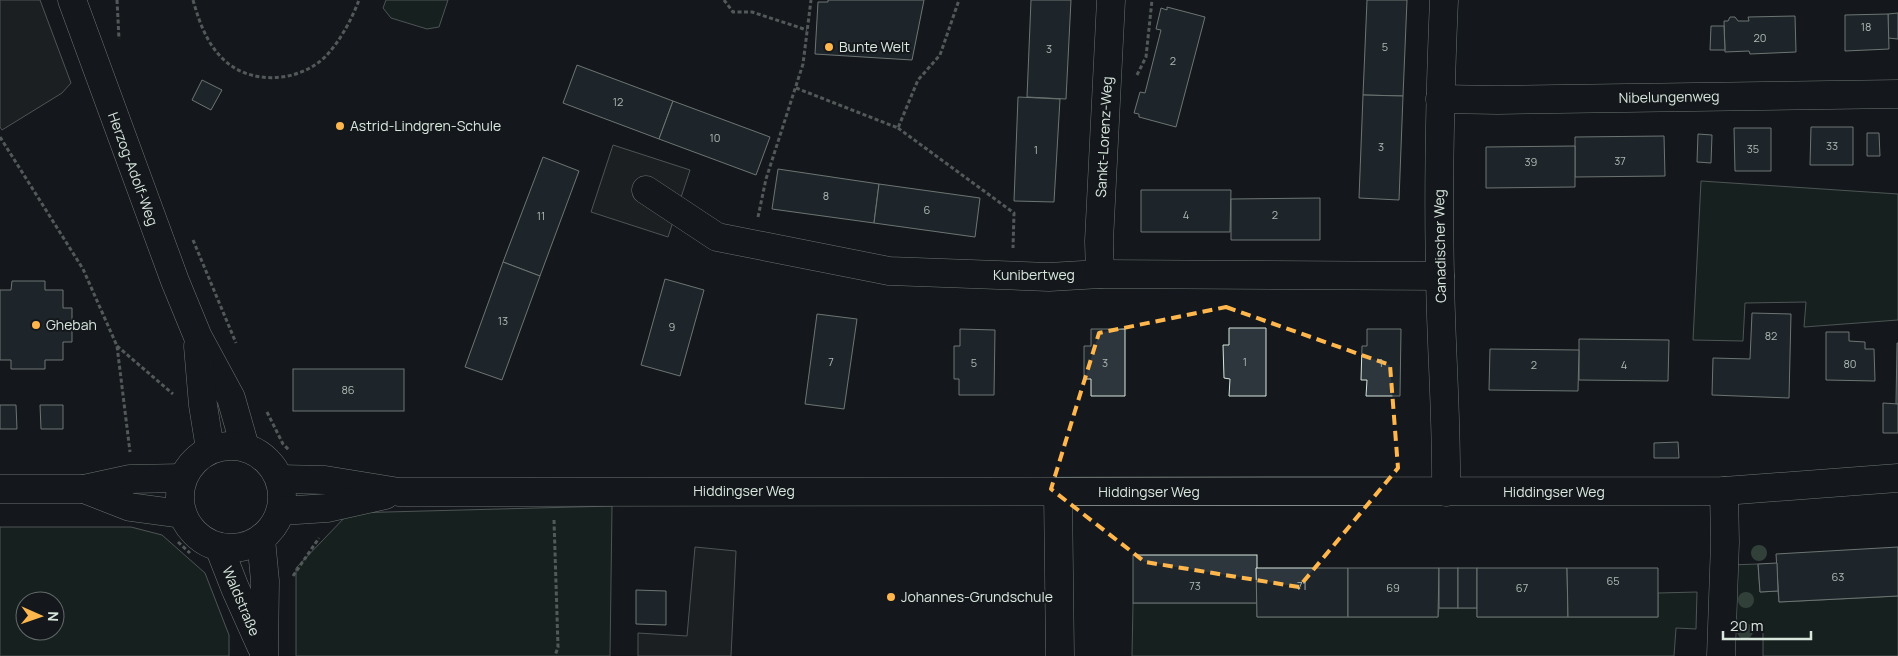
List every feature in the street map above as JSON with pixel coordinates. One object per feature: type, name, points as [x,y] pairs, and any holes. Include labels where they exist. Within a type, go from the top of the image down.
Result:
[{"type":"main road","name":"Herzog-Adolf-Weg","points":[[72,0],[175,281],[198,337],[231,398],[245,447]]},
{"type":"main road","name":"Sankt-Lorenz-Weg","points":[[1100,274],[1099,241],[1111,0]]},
{"type":"main road","name":"Canadischer Weg","points":[[1444,0],[1440,99],[1440,276],[1446,492]]},
{"type":"main road","name":"Nibelungenweg","points":[[1440,99],[1498,100],[1898,94]]},
{"type":"main road","name":"Kunibertweg","points":[[646,190],[717,237],[889,271],[1050,277],[1100,274],[1440,276]]},
{"type":"main road","name":"Herzog-Adolf-Weg","points":[[198,337],[210,449]]},
{"type":"main road","points":[[84,489],[177,526],[190,529],[203,541],[219,547],[234,549],[248,546],[262,539],[274,527],[281,511],[283,494],[280,479],[272,465],[260,454],[245,447],[227,445],[210,449],[194,461],[183,478],[177,526]]},
{"type":"main road","points":[[0,489],[84,489],[130,479],[183,478]]},
{"type":"main road","name":"Hiddingser Weg","points":[[280,479],[325,480],[399,492],[1724,492],[1898,478]]},
{"type":"main road","name":"Hiddingser Weg","points":[[281,511],[327,508],[399,492]]},
{"type":"main road","points":[[1058,492],[1060,656]]},
{"type":"main road","points":[[1720,656],[1725,542],[1724,492]]},
{"type":"main road","name":"Waldstraße","points":[[262,539],[265,581],[264,655]]},
{"type":"main road","name":"Waldstraße","points":[[219,547],[234,588],[264,655]]},
{"type":"path","points":[[117,0],[120,43]]},
{"type":"path","points":[[193,0],[206,36],[223,60],[246,72],[264,77],[281,78],[305,71],[325,57],[341,35],[359,0]]},
{"type":"path","points":[[724,0],[733,12],[752,12],[807,30]]},
{"type":"path","points":[[753,244],[766,179],[803,64],[811,0]]},
{"type":"path","points":[[898,128],[918,80],[940,55],[959,0]]},
{"type":"path","points":[[796,88],[898,128],[1014,213],[1013,276]]},
{"type":"path","points":[[0,137],[83,268],[117,346],[130,446],[130,479]]},
{"type":"path","points":[[193,239],[238,346]]},
{"type":"path","points":[[117,346],[176,396]]},
{"type":"path","points":[[550,492],[554,508],[558,647],[555,656]]},
{"type":"path","points":[[177,526],[192,554]]},
{"type":"highlighted area","points":[[1226,307],[1390,365],[1398,468],[1299,587],[1145,562],[1051,489],[1099,333]]},
{"type":"green space","points":[[386,0],[448,0],[439,27],[427,29],[391,18],[383,8]]},
{"type":"green space","points":[[1701,181],[1898,194],[1898,320],[1804,327],[1806,302],[1745,303],[1743,341],[1693,340]]},
{"type":"green space","points":[[612,506],[610,656],[296,656],[296,568],[349,513]]},
{"type":"green space","points":[[0,527],[131,527],[162,535],[205,573],[229,635],[229,656],[0,656]]},
{"type":"green space","points":[[1758,564],[1760,592],[1778,591],[1779,602],[1898,596],[1898,656],[1763,656],[1763,625],[1727,626],[1729,565]]},
{"type":"green space","points":[[1697,592],[1696,629],[1676,628],[1674,656],[1132,656],[1133,603],[1257,603],[1257,617],[1438,617],[1439,608],[1477,608],[1477,617],[1658,617],[1658,593]]},
{"type":"shaded area","points":[[0,0],[40,0],[71,83],[62,93],[2,130],[0,127]]},
{"type":"shaded area","points":[[613,145],[690,170],[668,237],[591,212]]},
{"type":"shaded area","points":[[695,547],[736,551],[731,656],[638,656],[638,633],[687,636]]},
{"type":"building","points":[[828,0],[924,0],[912,60],[815,54],[818,2],[828,2]]},
{"type":"building","points":[[1031,0],[1071,0],[1066,99],[1027,97]]},
{"type":"building","points":[[1367,0],[1407,0],[1403,96],[1363,95]]},
{"type":"building","points":[[1167,7],[1205,17],[1176,127],[1139,117],[1139,114],[1134,113],[1140,92],[1145,93],[1161,30],[1156,29],[1161,8],[1167,10]]},
{"type":"building","points":[[1898,13],[1898,39],[1888,38],[1888,14]]},
{"type":"building","points":[[1888,14],[1889,49],[1845,51],[1845,15]]},
{"type":"building","points":[[1795,16],[1796,52],[1750,54],[1749,51],[1725,52],[1724,21],[1728,21],[1730,17],[1735,17],[1738,21],[1749,21],[1748,17]]},
{"type":"building","points":[[1711,26],[1724,26],[1725,50],[1710,50]]},
{"type":"building","points":[[577,65],[673,101],[659,139],[563,103]]},
{"type":"building","points":[[202,80],[222,90],[211,110],[192,100]]},
{"type":"building","points":[[1363,95],[1403,96],[1399,200],[1359,198]]},
{"type":"building","points":[[1018,97],[1060,99],[1054,202],[1014,201]]},
{"type":"building","points":[[673,101],[770,137],[756,175],[659,139]]},
{"type":"building","points":[[1811,127],[1853,127],[1853,165],[1810,165]]},
{"type":"building","points":[[1734,128],[1771,128],[1771,171],[1735,171]]},
{"type":"building","points":[[1867,133],[1879,133],[1880,156],[1867,156]]},
{"type":"building","points":[[1698,134],[1712,135],[1711,163],[1697,162]]},
{"type":"building","points":[[1664,136],[1665,176],[1575,177],[1575,137]]},
{"type":"building","points":[[1575,146],[1575,187],[1486,188],[1486,147]]},
{"type":"building","points":[[543,157],[579,171],[540,276],[503,262]]},
{"type":"building","points":[[778,169],[879,184],[874,223],[772,209]]},
{"type":"building","points":[[879,184],[980,198],[975,237],[874,223]]},
{"type":"building","points":[[1141,190],[1231,190],[1230,232],[1141,232]]},
{"type":"building","points":[[1320,198],[1320,240],[1231,240],[1231,199]]},
{"type":"building","points":[[503,262],[540,276],[502,380],[465,367]]},
{"type":"building","points":[[665,279],[704,290],[680,376],[641,365]]},
{"type":"building","name":"Ghebah","points":[[12,281],[45,281],[45,290],[63,290],[63,308],[72,308],[72,342],[63,342],[63,360],[45,360],[45,369],[11,369],[11,360],[0,360],[0,290],[11,290]]},
{"type":"building","points":[[1752,313],[1791,314],[1789,398],[1712,395],[1713,358],[1750,359]]},
{"type":"building","points":[[817,314],[857,319],[844,409],[805,404]]},
{"type":"building","points":[[1229,328],[1266,328],[1266,396],[1229,396],[1230,379],[1224,378],[1223,345],[1229,345]]},
{"type":"building","points":[[960,329],[995,330],[994,395],[959,395],[959,379],[954,379],[954,346],[960,346]]},
{"type":"building","points":[[1091,329],[1125,329],[1125,396],[1091,396],[1091,379],[1084,379],[1084,346],[1091,346]]},
{"type":"building","points":[[1367,329],[1401,329],[1400,396],[1366,396],[1367,380],[1361,380],[1362,346],[1367,346]]},
{"type":"building","points":[[1826,332],[1849,332],[1849,341],[1865,342],[1865,349],[1874,349],[1875,381],[1826,380]]},
{"type":"building","points":[[1579,339],[1669,340],[1668,381],[1579,380]]},
{"type":"building","points":[[1897,343],[1898,404],[1896,404]]},
{"type":"building","points":[[1490,349],[1579,350],[1578,391],[1489,390]]},
{"type":"building","points":[[293,369],[404,369],[404,411],[293,411]]},
{"type":"building","points":[[1883,403],[1898,404],[1898,433],[1883,433]]},
{"type":"building","points":[[0,405],[16,405],[17,429],[0,429]]},
{"type":"building","points":[[40,405],[63,405],[63,429],[41,429]]},
{"type":"building","points":[[1678,442],[1679,458],[1654,458],[1654,443]]},
{"type":"building","points":[[1898,547],[1898,596],[1779,602],[1776,554]]},
{"type":"building","points":[[1133,555],[1257,555],[1257,603],[1133,603]]},
{"type":"building","points":[[1777,563],[1778,591],[1760,592],[1758,564]]},
{"type":"building","points":[[1256,568],[1348,568],[1348,617],[1257,617]]},
{"type":"building","points":[[1348,568],[1439,568],[1438,617],[1348,617]]},
{"type":"building","points":[[1439,568],[1458,568],[1458,608],[1439,608]]},
{"type":"building","points":[[1458,568],[1477,568],[1477,608],[1458,608]]},
{"type":"building","points":[[1477,568],[1567,568],[1568,617],[1477,617]]},
{"type":"building","points":[[1567,568],[1658,568],[1658,617],[1568,617]]},
{"type":"building","points":[[636,590],[666,591],[666,625],[636,624]]},
{"type":"place","name":"Bunte Welt","points":[[829,47]]},
{"type":"place","name":"Astrid-Lindgren-Schule","points":[[340,126]]},
{"type":"place","name":"Ghebah","points":[[36,325]]},
{"type":"place","name":"Johannes-Grundschule","points":[[891,597]]}]
